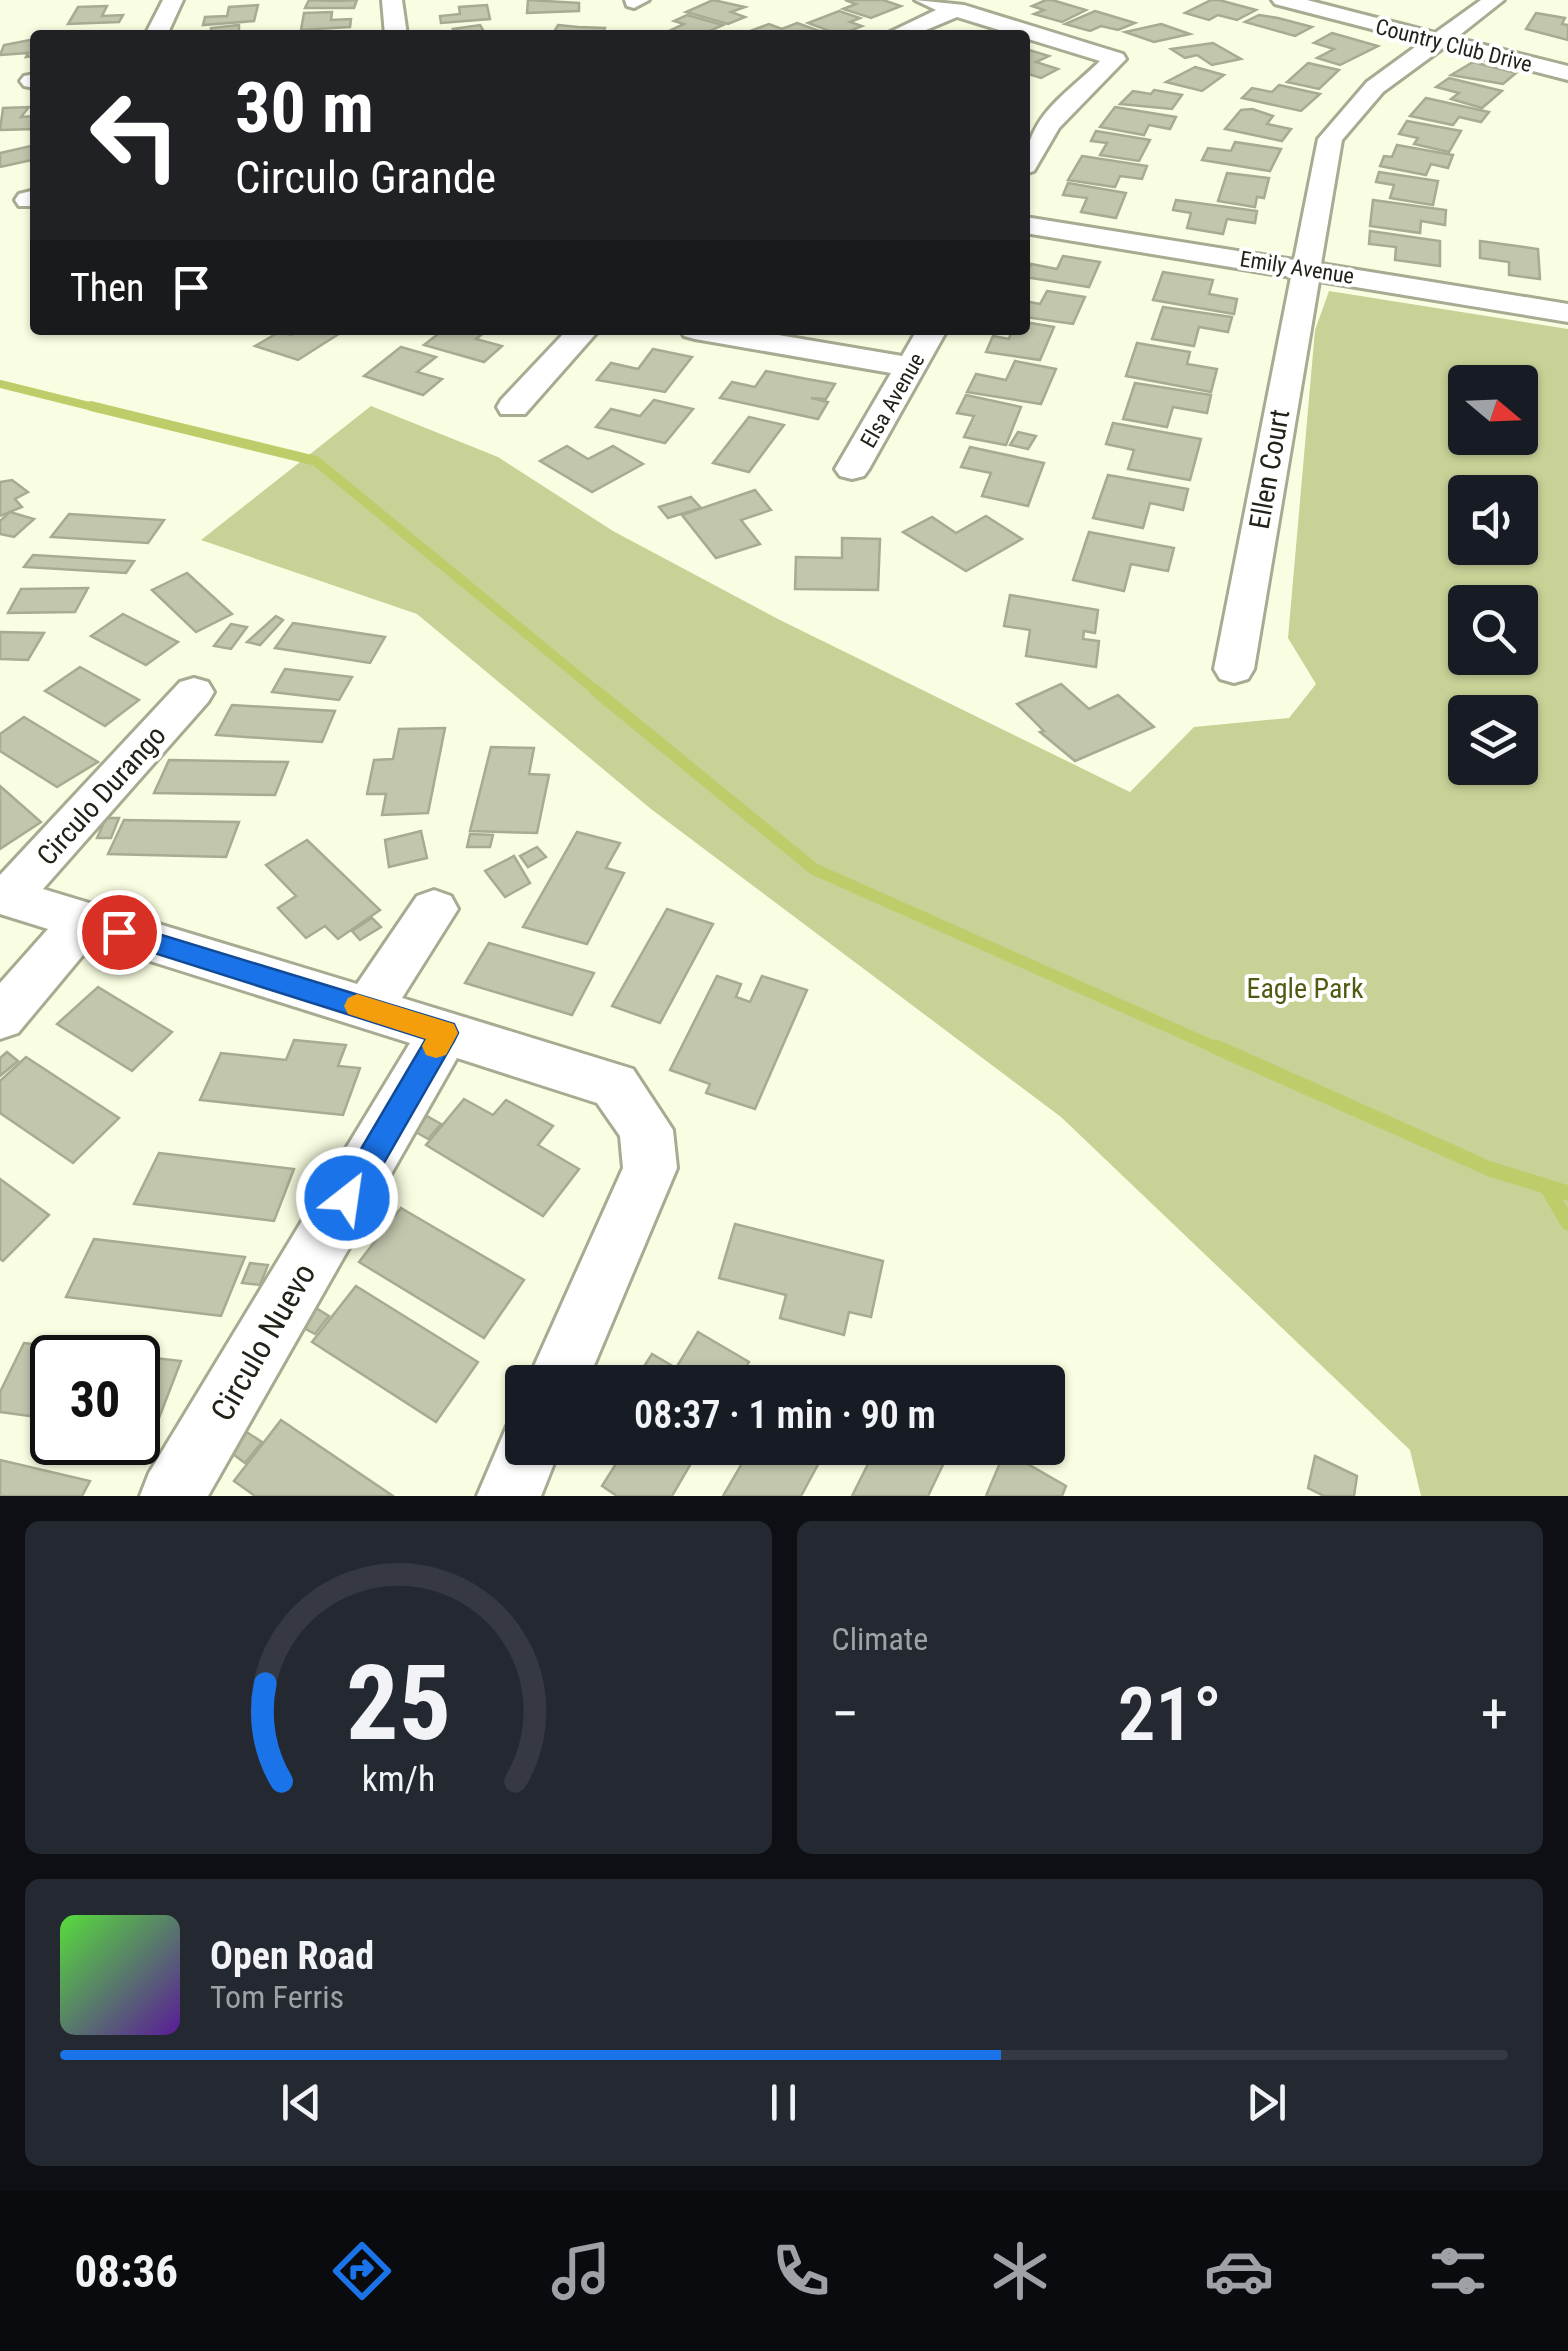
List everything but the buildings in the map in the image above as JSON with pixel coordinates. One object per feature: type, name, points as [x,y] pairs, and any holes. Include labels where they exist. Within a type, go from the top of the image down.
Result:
[{"type":"street","points":[[158,30],[173,0]]},
{"type":"street","points":[[392,0],[395,30]]},
{"type":"street","points":[[925,0],[1020,30]]},
{"type":"street","name":"Country Club Drive","points":[[1282,0],[1447,36],[1568,54]]},
{"type":"street","name":"Country Club Drive","points":[[1338,0],[1568,73]]},
{"type":"street","name":"Ellen Court","points":[[1234,669],[1330,138],[1375,87],[1494,0]]},
{"type":"street","points":[[908,30],[956,10]]},
{"type":"street","points":[[1030,33],[1115,60],[1049,124],[1030,157]]},
{"type":"street","name":"Emily Avenue","points":[[1030,226],[1568,313]]},
{"type":"street","points":[[513,407],[579,335]]},
{"type":"street","points":[[723,335],[911,368]]},
{"type":"street","name":"Elsa Avenue","points":[[852,470],[929,335]]},
{"type":"street","name":"Circulo Durango","points":[[4,896],[194,692]]},
{"type":"street","points":[[4,896],[615,1085],[646,1130],[650,1168],[565,1365]]},
{"type":"street","points":[[368,1009],[434,908]]},
{"type":"street","points":[[0,1018],[83,921]]},
{"type":"street","name":"Circulo Nuevo","points":[[172,1496],[444,1033]]},
{"type":"street","points":[[508,1496],[522,1465]]},
{"type":"green space","name":"Eagle Park","points":[[1329,291],[1568,329],[1568,1496],[1421,1496],[1410,1450],[1061,1117],[651,809],[417,614],[201,540],[371,406],[498,457],[613,531],[780,620],[1130,792],[1194,727],[1289,718],[1316,684],[1288,638],[1315,330]]},
{"type":"waterway","points":[[0,384],[101,409]]},
{"type":"waterway","points":[[91,406],[316,461],[599,693]]},
{"type":"waterway","points":[[596,691],[814,869],[1221,1050]]},
{"type":"waterway","points":[[1216,1047],[1490,1169],[1568,1193]]},
{"type":"waterway","points":[[1547,1187],[1568,1223]]},
{"type":"slow traffic","points":[[357,1006],[444,1033],[436,1046]]},
{"type":"route","points":[[119,932],[444,1033],[347,1198]]}]
